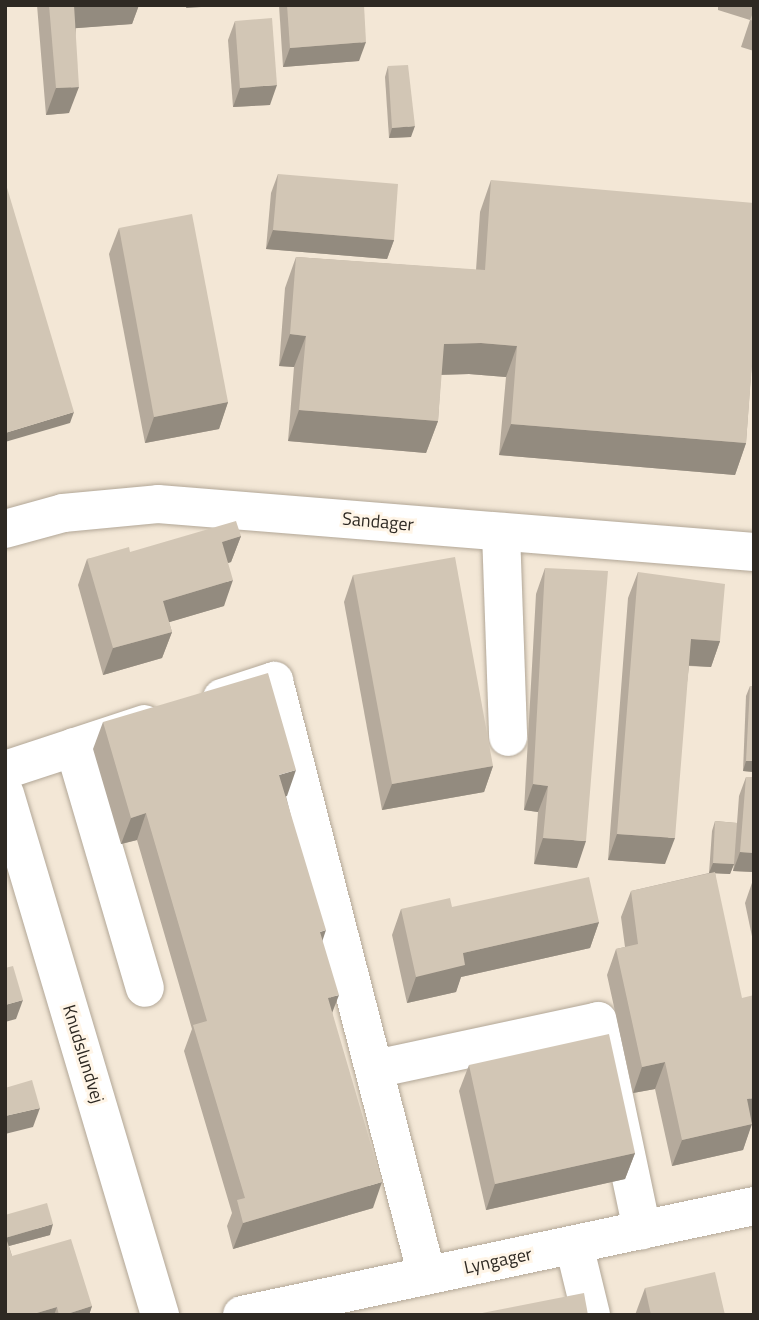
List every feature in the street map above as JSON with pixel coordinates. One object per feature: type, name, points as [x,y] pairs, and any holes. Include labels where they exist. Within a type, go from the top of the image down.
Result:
[{"type":"street","name":"Sandager","points":[[5,529],[63,513],[158,504],[754,552]]},
{"type":"street","points":[[501,532],[508,737]]},
{"type":"street","points":[[5,770],[274,681],[427,1276]]},
{"type":"street","points":[[74,747],[145,988]]},
{"type":"street","name":"Knudslundvej","points":[[5,794],[160,1315]]},
{"type":"street","points":[[375,1069],[598,1021],[642,1230]]},
{"type":"street","name":"Lyngager","points":[[242,1315],[754,1206]]},
{"type":"street","points":[[574,1245],[591,1315]]},
{"type":"building","points":[[49,5],[74,5],[79,87],[56,88]]},
{"type":"building","points":[[287,5],[364,5],[366,42],[290,48]]},
{"type":"building","points":[[272,18],[277,85],[240,88],[235,21]]},
{"type":"building","points":[[408,65],[415,126],[392,128],[388,66]]},
{"type":"building","points":[[278,174],[398,184],[394,240],[273,230]]},
{"type":"building","points":[[491,180],[754,203],[754,338],[746,443],[511,424],[517,346],[481,343],[444,344],[438,421],[299,410],[306,336],[290,334],[296,257],[485,270]]},
{"type":"building","points":[[5,181],[74,412],[5,433]]},
{"type":"building","points":[[192,214],[228,402],[154,417],[119,228]]},
{"type":"building","points":[[236,521],[241,536],[222,542],[233,580],[163,601],[172,632],[113,648],[87,559],[129,547],[130,552]]},
{"type":"building","points":[[455,557],[493,766],[392,784],[353,575]]},
{"type":"building","points":[[545,568],[608,571],[586,841],[543,838],[548,786],[533,784]]},
{"type":"building","points":[[638,572],[725,584],[720,641],[691,639],[675,838],[617,834]]},
{"type":"building","points":[[268,673],[296,770],[279,775],[326,930],[320,932],[339,995],[328,998],[382,1182],[243,1223],[237,1200],[245,1198],[193,1025],[207,1021],[146,813],[131,818],[103,722]]},
{"type":"building","points":[[750,686],[754,686],[754,761],[746,761]]},
{"type":"building","points":[[746,777],[754,777],[754,853],[740,852]]},
{"type":"building","points":[[715,821],[737,823],[734,864],[713,863]]},
{"type":"building","points":[[715,872],[742,998],[754,995],[754,1098],[747,1099],[752,1124],[682,1140],[665,1062],[642,1067],[616,949],[638,944],[631,891]]},
{"type":"building","points":[[589,877],[599,922],[463,953],[465,965],[416,977],[401,909],[450,898],[452,907]]},
{"type":"building","points":[[13,966],[23,1000],[5,1005],[5,968]]},
{"type":"building","points":[[609,1034],[635,1153],[495,1184],[469,1065]]},
{"type":"building","points":[[32,1080],[40,1108],[5,1116],[5,1088]]},
{"type":"building","points":[[47,1203],[53,1224],[5,1238],[5,1215]]},
{"type":"building","points":[[71,1239],[92,1306],[64,1315],[59,1315],[57,1307],[30,1315],[5,1315],[5,1242],[7,1241],[12,1256]]},
{"type":"building","points":[[715,1272],[725,1315],[651,1315],[645,1288]]},
{"type":"building","points":[[584,1293],[588,1315],[472,1315]]}]
